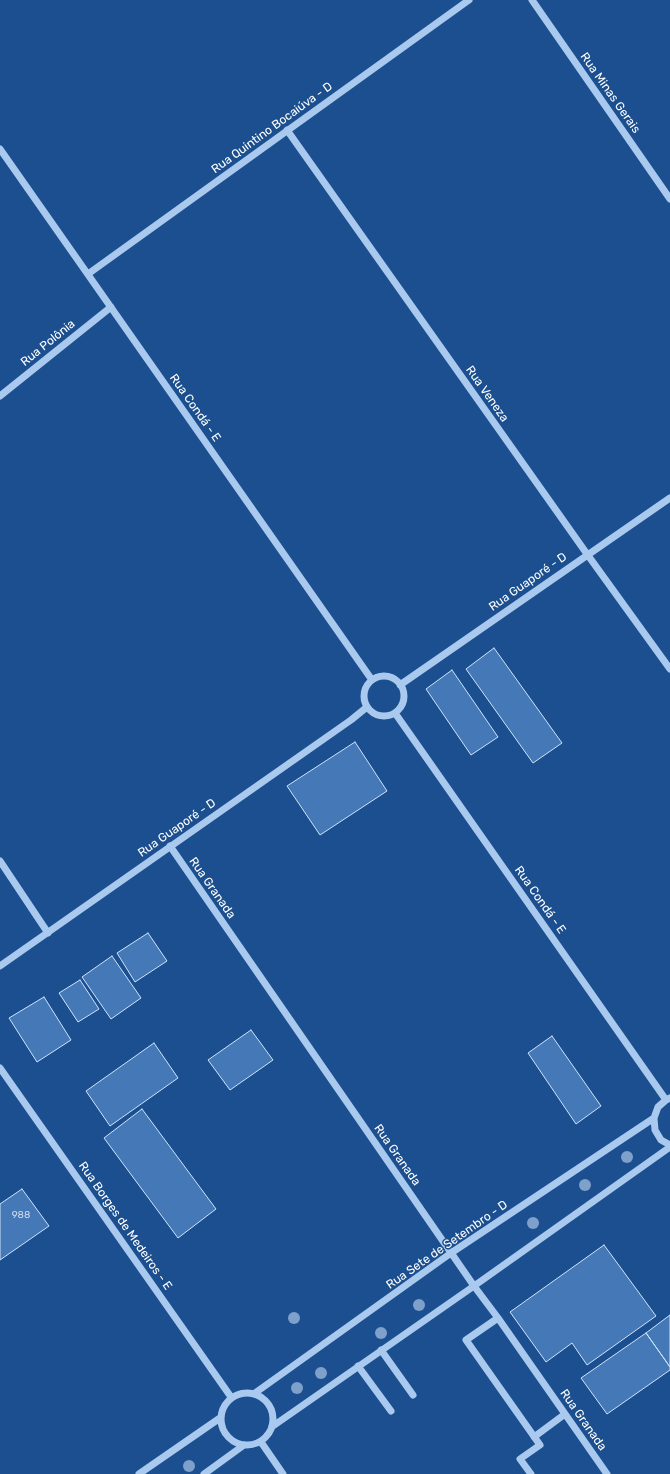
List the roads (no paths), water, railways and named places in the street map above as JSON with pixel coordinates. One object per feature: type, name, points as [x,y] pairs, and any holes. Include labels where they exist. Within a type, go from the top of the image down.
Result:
[{"type":"street","name":"Rua Quintino Bocaiúva - D","points":[[88,274],[469,0]]},
{"type":"street","name":"Rua Minas Gerais","points":[[532,0],[670,199]]},
{"type":"street","name":"Rua Veneza","points":[[287,130],[670,669]]},
{"type":"street","name":"Rua Condá - E","points":[[0,148],[372,680]]},
{"type":"street","name":"Rua Polônia","points":[[0,396],[111,307]]},
{"type":"street","name":"Rua Guaporé - D","points":[[400,685],[587,554],[670,498]]},
{"type":"street","points":[[382,676],[390,677],[396,680],[400,685],[404,694],[404,701],[395,713],[388,716],[374,714],[364,703],[363,695],[365,688],[372,680],[382,676]]},
{"type":"street","name":"Rua Guaporé - D","points":[[0,966],[367,707]]},
{"type":"street","name":"Rua Condá - E","points":[[395,713],[668,1099]]},
{"type":"street","name":"Rua Granada","points":[[170,846],[451,1253],[607,1474]]},
{"type":"street","points":[[0,861],[48,933]]},
{"type":"street","name":"Rua Borges de Medeiros - E","points":[[0,1068],[231,1397]]},
{"type":"street","points":[[273,1426],[272,1412],[266,1401],[255,1393],[243,1392],[231,1397],[223,1406],[220,1418],[222,1428],[226,1436],[234,1442],[244,1445],[252,1445],[261,1442],[273,1426],[474,1286],[670,1146],[661,1140],[655,1130],[654,1118],[658,1107],[668,1099]]},
{"type":"street","name":"Rua Sete de Setembro - D","points":[[255,1393],[451,1253],[654,1118]]},
{"type":"street","points":[[498,1318],[466,1340],[540,1445],[520,1459],[530,1474]]},
{"type":"street","points":[[381,1350],[413,1395]]},
{"type":"street","points":[[358,1366],[391,1411]]},
{"type":"street","points":[[534,1437],[565,1414]]},
{"type":"street","points":[[139,1474],[220,1418]]},
{"type":"street","points":[[261,1442],[283,1474]]},
{"type":"street","points":[[204,1474],[244,1445]]}]
